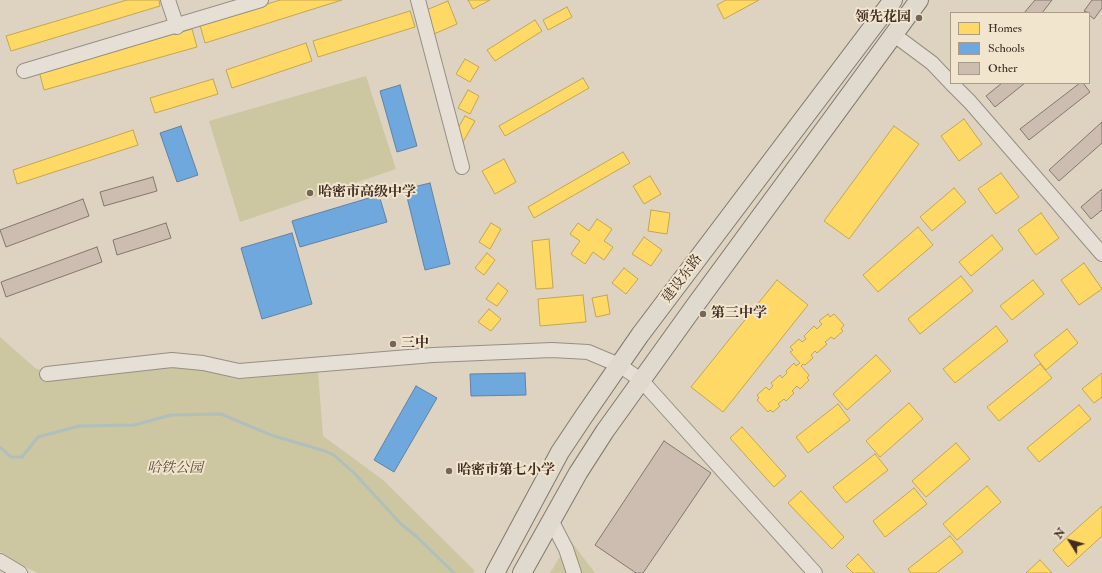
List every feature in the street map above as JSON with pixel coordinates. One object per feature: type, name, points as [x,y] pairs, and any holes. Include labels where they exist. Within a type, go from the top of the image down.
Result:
[{"type":"main road","name":"建设东路","points":[[495,573],[560,452],[619,365],[640,335],[893,0]]},
{"type":"main road","name":"建设东路","points":[[523,570],[578,474],[605,431],[919,0]]},
{"type":"street","points":[[168,0],[177,27]]},
{"type":"street","points":[[24,71],[261,0]]},
{"type":"street","points":[[418,0],[462,167]]},
{"type":"street","points":[[893,34],[932,63],[950,82]]},
{"type":"street","points":[[952,84],[970,102],[1102,254]]},
{"type":"street","points":[[47,374],[172,360],[203,363],[239,371],[433,355],[552,350],[588,352],[619,365],[641,380],[815,573]]},
{"type":"street","points":[[551,520],[566,549],[574,573]]},
{"type":"street","points":[[0,562],[20,573]]},
{"type":"green space","points":[[366,76],[396,169],[240,222],[209,121]]},
{"type":"green space","name":"哈铁公园","points":[[0,337],[35,368],[61,378],[173,366],[195,368],[238,379],[318,372],[323,436],[383,480],[475,571],[473,573],[38,573],[17,563],[0,551]]},
{"type":"green space","points":[[570,540],[595,573],[550,573]]},
{"type":"building: Homes","points":[[127,0],[159,0],[160,6],[11,51],[6,36]]},
{"type":"building: Homes","points":[[280,0],[342,0],[205,43],[200,25]]},
{"type":"building: Homes","points":[[468,0],[490,0],[473,9]]},
{"type":"building: Homes","points":[[726,0],[759,0],[724,19],[717,5]]},
{"type":"building: Homes","points":[[448,1],[457,24],[434,34],[424,11]]},
{"type":"building: Homes","points":[[567,7],[572,17],[548,30],[543,20]]},
{"type":"building: Homes","points":[[410,11],[415,27],[318,57],[313,41]]},
{"type":"building: Homes","points":[[535,20],[542,31],[495,61],[487,50]]},
{"type":"building: Homes","points":[[192,29],[197,47],[44,90],[39,71]]},
{"type":"building: Homes","points":[[306,43],[312,61],[232,88],[226,70]]},
{"type":"building: Homes","points":[[465,59],[479,67],[470,82],[456,74]]},
{"type":"building: Homes","points":[[583,78],[589,88],[505,136],[499,126]]},
{"type":"building: Homes","points":[[213,79],[218,94],[155,113],[150,98]]},
{"type":"building: Homes","points":[[468,90],[479,96],[470,114],[458,108]]},
{"type":"building: Homes","points":[[465,116],[475,121],[463,142],[453,137]]},
{"type":"building: Homes","points":[[964,119],[982,144],[959,161],[941,136]]},
{"type":"building: Homes","points":[[894,126],[919,144],[849,239],[824,221]]},
{"type":"building: Homes","points":[[133,130],[138,145],[17,184],[13,170]]},
{"type":"building: Homes","points":[[623,152],[630,163],[534,218],[528,207]]},
{"type":"building: Homes","points":[[504,159],[516,182],[495,194],[482,171]]},
{"type":"building: Homes","points":[[1001,173],[1019,197],[996,214],[978,189]]},
{"type":"building: Homes","points":[[650,176],[661,194],[644,204],[633,186]]},
{"type":"building: Homes","points":[[954,188],[966,202],[932,231],[920,217]]},
{"type":"building: Homes","points":[[651,210],[670,213],[667,234],[648,231]]},
{"type":"building: Homes","points":[[1041,213],[1059,238],[1036,255],[1018,230]]},
{"type":"building: Homes","points":[[597,219],[612,229],[604,241],[613,247],[604,260],[593,252],[585,264],[571,254],[580,241],[570,234],[578,223],[589,231]]},
{"type":"building: Homes","points":[[491,223],[501,229],[490,249],[479,242]]},
{"type":"building: Homes","points":[[918,227],[933,245],[878,292],[863,275]]},
{"type":"building: Homes","points":[[992,235],[1003,249],[971,276],[959,262]]},
{"type":"building: Homes","points":[[644,237],[662,250],[651,266],[632,254]]},
{"type":"building: Homes","points":[[549,239],[553,288],[536,289],[532,241]]},
{"type":"building: Homes","points":[[487,253],[495,260],[484,275],[475,268]]},
{"type":"building: Homes","points":[[1084,263],[1102,289],[1079,305],[1061,280]]},
{"type":"building: Homes","points":[[624,268],[638,279],[626,294],[612,283]]},
{"type":"building: Homes","points":[[961,276],[973,291],[920,334],[908,319]]},
{"type":"building: Homes","points":[[777,280],[808,305],[723,412],[691,387]]},
{"type":"building: Homes","points":[[1033,280],[1044,294],[1012,320],[1000,306]]},
{"type":"building: Homes","points":[[498,283],[508,291],[497,306],[486,299]]},
{"type":"building: Homes","points":[[583,295],[586,322],[540,326],[538,299]]},
{"type":"building: Homes","points":[[607,295],[610,314],[596,317],[592,298]]},
{"type":"building: Homes","points":[[489,309],[501,319],[491,331],[478,322]]},
{"type":"building: Homes","points":[[828,314],[830,317],[834,314],[844,325],[841,329],[843,331],[834,339],[831,337],[825,342],[827,344],[817,353],[815,351],[811,355],[813,358],[805,365],[803,364],[801,366],[809,375],[807,378],[809,380],[800,389],[797,386],[792,391],[794,393],[786,401],[784,399],[778,404],[780,406],[773,412],[770,410],[768,412],[757,400],[759,398],[757,395],[766,387],[769,390],[773,386],[771,383],[780,375],[782,378],[787,373],[786,371],[794,363],[796,366],[800,363],[790,352],[793,350],[790,347],[799,339],[802,342],[806,339],[804,336],[814,326],[817,329],[822,324],[819,321]]},
{"type":"building: Homes","points":[[996,326],[1008,341],[955,383],[943,369]]},
{"type":"building: Homes","points":[[1067,329],[1078,343],[1046,370],[1034,355]]},
{"type":"building: Homes","points":[[876,355],[891,371],[847,410],[833,394]]},
{"type":"building: Homes","points":[[1040,364],[1052,378],[999,421],[987,407]]},
{"type":"building: Homes","points":[[1102,373],[1102,397],[1094,403],[1082,389]]},
{"type":"building: Homes","points":[[909,403],[923,419],[880,457],[866,441]]},
{"type":"building: Homes","points":[[838,404],[850,420],[808,453],[796,437]]},
{"type":"building: Homes","points":[[1079,405],[1091,419],[1039,462],[1027,448]]},
{"type":"building: Homes","points":[[742,427],[786,476],[774,487],[730,438]]},
{"type":"building: Homes","points":[[956,443],[970,459],[926,497],[912,481]]},
{"type":"building: Homes","points":[[875,454],[888,470],[846,503],[833,487]]},
{"type":"building: Homes","points":[[987,486],[1001,502],[957,540],[943,524]]},
{"type":"building: Homes","points":[[914,488],[927,504],[885,537],[873,521]]},
{"type":"building: Homes","points":[[801,491],[844,537],[832,549],[788,503]]},
{"type":"building: Homes","points":[[1102,506],[1102,536],[1068,567],[1053,550]]},
{"type":"building: Homes","points":[[950,536],[963,552],[936,573],[911,573],[908,569]]},
{"type":"building: Homes","points":[[858,554],[875,573],[853,573],[846,566]]},
{"type":"building: Homes","points":[[1040,560],[1052,573],[1026,573]]},
{"type":"building: Schools","points":[[400,85],[417,146],[397,152],[380,91]]},
{"type":"building: Schools","points":[[181,126],[198,175],[177,182],[160,133]]},
{"type":"building: Schools","points":[[430,183],[450,264],[425,270],[405,189]]},
{"type":"building: Schools","points":[[379,195],[387,222],[300,247],[292,221]]},
{"type":"building: Schools","points":[[292,233],[312,304],[262,319],[241,248]]},
{"type":"building: Schools","points":[[525,373],[526,395],[471,396],[470,374]]},
{"type":"building: Schools","points":[[416,386],[437,398],[394,472],[374,460]]},
{"type":"building: Other","points":[[1035,0],[1052,0],[1043,12],[1025,12]]},
{"type":"building: Other","points":[[1092,0],[1102,0],[1102,8],[1094,19],[1090,16],[1090,12],[1084,11]]},
{"type":"building: Other","points":[[1001,84],[1024,84],[995,107],[986,96]]},
{"type":"building: Other","points":[[1079,84],[1084,84],[1090,92],[1029,140],[1020,129]]},
{"type":"building: Other","points":[[1102,122],[1102,143],[1059,181],[1049,170]]},
{"type":"building: Other","points":[[153,177],[157,191],[104,206],[100,192]]},
{"type":"building: Other","points":[[1102,189],[1102,210],[1091,219],[1081,207]]},
{"type":"building: Other","points":[[83,199],[89,216],[6,247],[0,230]]},
{"type":"building: Other","points":[[166,223],[171,238],[117,255],[113,240]]},
{"type":"building: Other","points":[[97,247],[102,262],[6,297],[1,282]]},
{"type":"building: Other","points":[[664,441],[711,473],[643,573],[636,573],[595,545]]},
{"type":"waterway","points":[[0,447],[11,457],[22,457],[38,437],[79,426],[134,425],[171,415],[221,414],[271,435],[334,455],[355,474],[401,524],[416,536],[454,573]]},
{"type":"place","name":"领先花园","points":[[919,18]]},
{"type":"place","name":"哈密市高级中学","points":[[310,193]]},
{"type":"place","name":"第三中学","points":[[703,314]]},
{"type":"place","name":"三中","points":[[393,344]]},
{"type":"place","name":"哈密市第七小学","points":[[449,471]]}]
